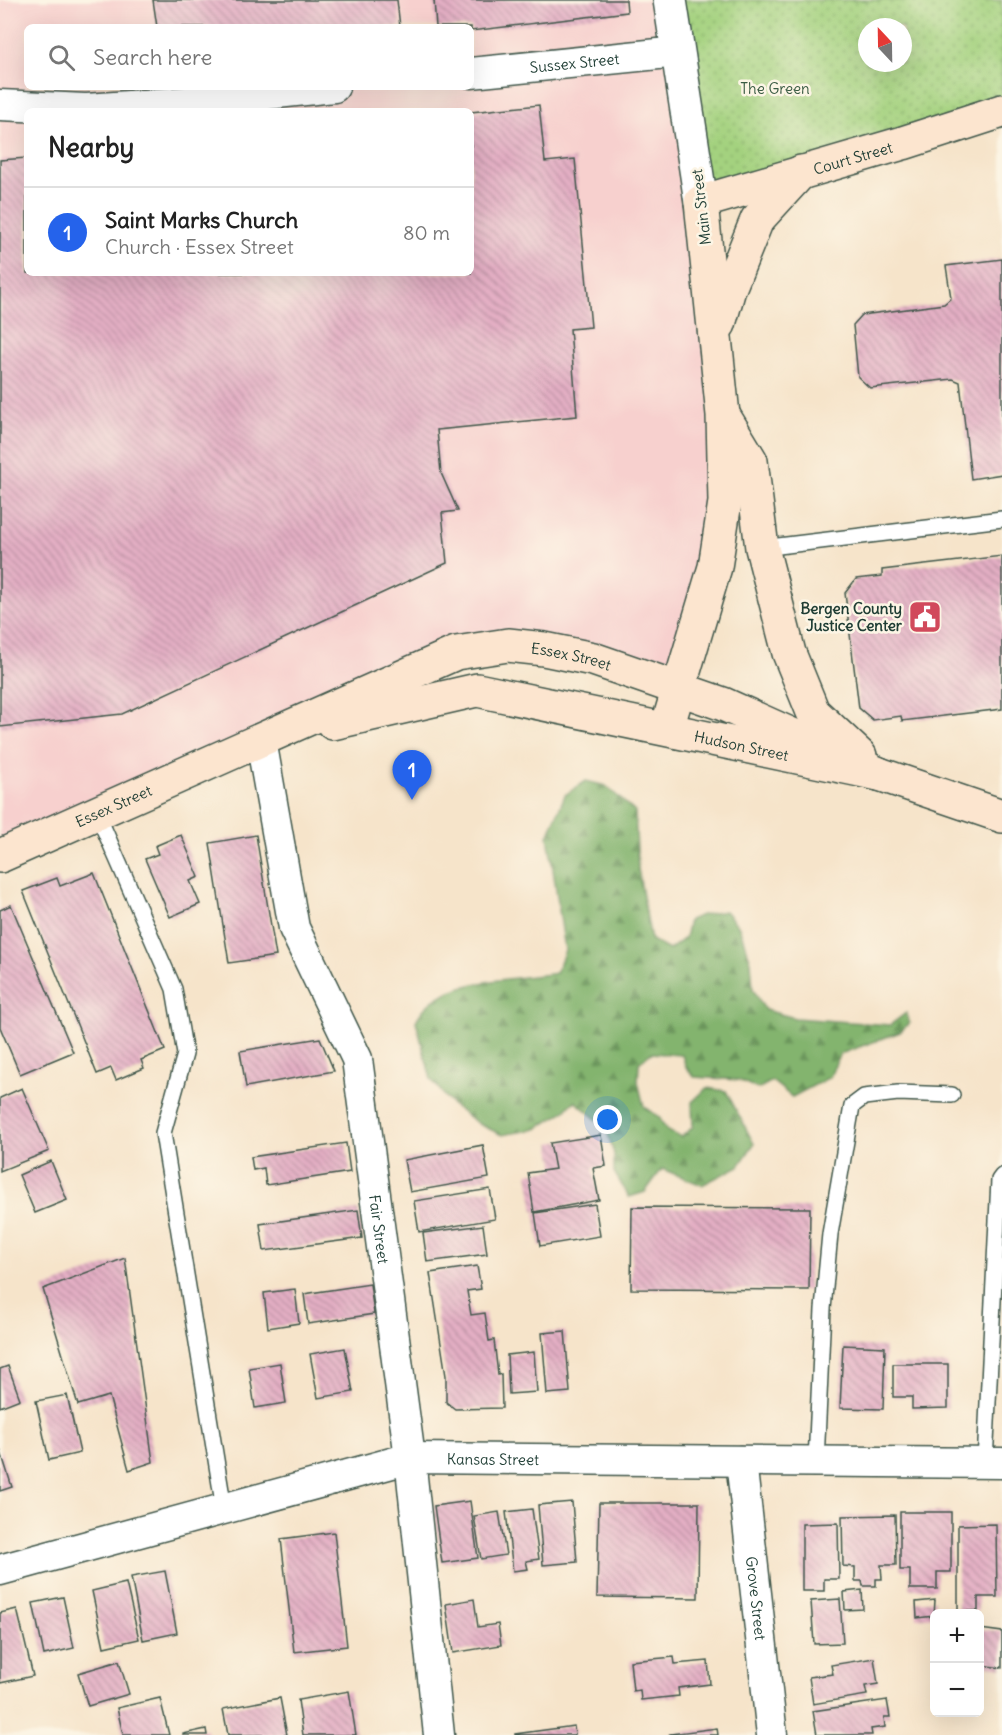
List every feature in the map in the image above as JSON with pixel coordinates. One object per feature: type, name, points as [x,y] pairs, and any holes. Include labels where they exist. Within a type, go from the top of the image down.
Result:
[{"type":"main road","name":"Court Street","points":[[701,202],[903,143],[1002,111]]},
{"type":"main road","points":[[714,340],[729,289],[757,220],[801,171]]},
{"type":"main road","name":"Main Street","points":[[667,728],[715,567],[725,502],[723,415],[701,202]]},
{"type":"main road","name":"Main Street","points":[[723,415],[751,461],[762,548],[789,653],[813,712],[879,774]]},
{"type":"main road","name":"Essex Street","points":[[0,856],[456,653],[508,645],[544,649],[592,659],[723,704],[879,774]]},
{"type":"main road","name":"Essex Street","points":[[261,740],[477,690]]},
{"type":"main road","name":"Hudson Street","points":[[477,690],[879,774],[1002,816]]},
{"type":"street","name":"Main Street","points":[[670,0],[701,202]]},
{"type":"street","name":"Sussex Street","points":[[474,73],[678,52]]},
{"type":"street","points":[[100,108],[201,101],[306,90]]},
{"type":"street","points":[[0,105],[64,108]]},
{"type":"street","name":"Fair Street","points":[[261,740],[294,928],[357,1059],[410,1458],[439,1735]]},
{"type":"street","name":"Kansas Street","points":[[0,1570],[410,1458],[994,1463]]},
{"type":"street","name":"Grove Street","points":[[741,1461],[771,1735]]},
{"type":"lane","points":[[762,548],[1002,519]]},
{"type":"lane","points":[[97,813],[174,989],[185,1054],[163,1133],[224,1509]]},
{"type":"lane","points":[[816,1462],[823,1309],[830,1234],[852,1106],[864,1097],[898,1093],[952,1095]]},
{"type":"lane","points":[[994,1463],[990,1360],[999,1180],[1002,1176]]},
{"type":"shaded area","points":[[0,0],[670,0],[732,483],[683,686],[508,645],[0,856]]},
{"type":"green space","name":"The Green","points":[[670,0],[1002,0],[1002,106],[701,202]]},
{"type":"green space","points":[[586,781],[606,786],[635,812],[638,869],[651,940],[669,950],[685,938],[689,920],[725,911],[739,927],[751,962],[753,989],[765,1010],[795,1018],[890,1025],[906,1013],[909,1023],[900,1032],[840,1054],[830,1077],[792,1097],[772,1081],[758,1089],[739,1080],[694,1077],[686,1067],[682,1055],[651,1053],[639,1063],[638,1082],[644,1107],[659,1117],[667,1131],[681,1137],[693,1127],[692,1102],[707,1088],[726,1091],[754,1144],[739,1166],[702,1185],[662,1169],[645,1192],[629,1197],[614,1172],[614,1154],[606,1128],[575,1101],[562,1113],[536,1129],[502,1135],[479,1124],[452,1105],[431,1079],[416,1021],[427,1006],[458,988],[478,983],[556,973],[565,950],[548,836],[565,795]]},
{"type":"building","points":[[153,0],[397,0],[400,24],[157,24]]},
{"type":"building","points":[[434,0],[626,0],[627,12],[474,31],[474,24],[436,24]]},
{"type":"building","points":[[539,105],[545,162],[575,159],[591,327],[570,329],[577,416],[437,430],[441,473],[458,511],[442,513],[447,563],[122,714],[0,727],[0,160],[24,158],[24,276],[474,276],[474,112]]},
{"type":"building","points":[[1002,259],[1002,474],[971,479],[960,382],[953,379],[870,388],[858,377],[853,325],[862,315],[944,304],[951,298],[946,266]]},
{"type":"building","name":"Bergen County Justice Center","points":[[1002,556],[1002,709],[902,721],[901,716],[873,720],[859,708],[845,593],[856,579],[882,576],[882,570]]},
{"type":"building","points":[[181,835],[199,877],[190,881],[200,904],[170,917],[145,859],[158,854],[155,846]]},
{"type":"building","points":[[256,835],[276,956],[229,963],[210,843]]},
{"type":"building","points":[[94,873],[165,1050],[141,1060],[144,1068],[116,1080],[111,1068],[97,1074],[23,891],[57,878],[60,886]]},
{"type":"building","points":[[11,905],[73,1052],[20,1074],[0,1027],[0,910]]},
{"type":"building","points":[[320,1038],[334,1071],[246,1087],[240,1051]]},
{"type":"building","points":[[22,1088],[49,1151],[0,1171],[0,1098]]},
{"type":"building","points":[[601,1135],[606,1166],[593,1168],[599,1200],[534,1212],[528,1173],[555,1169],[550,1143]]},
{"type":"building","points":[[346,1143],[350,1172],[266,1185],[264,1168],[253,1170],[251,1157]]},
{"type":"building","points":[[483,1145],[489,1178],[410,1192],[404,1160]]},
{"type":"building","points":[[51,1161],[67,1200],[35,1213],[19,1175]]},
{"type":"building","points":[[490,1189],[495,1219],[419,1232],[414,1201]]},
{"type":"building","points":[[595,1204],[600,1236],[540,1246],[535,1213]]},
{"type":"building","points":[[632,1207],[810,1208],[809,1290],[631,1289]]},
{"type":"building","points":[[358,1210],[362,1238],[264,1251],[260,1224]]},
{"type":"building","points":[[483,1225],[487,1254],[427,1262],[423,1233]]},
{"type":"building","points":[[125,1258],[153,1462],[129,1470],[109,1396],[78,1405],[43,1289]]},
{"type":"building","points":[[477,1266],[481,1289],[467,1291],[471,1315],[485,1313],[489,1341],[494,1340],[498,1375],[501,1374],[502,1408],[455,1409],[446,1402],[446,1376],[430,1273]]},
{"type":"building","points":[[370,1284],[374,1314],[308,1324],[304,1294]]},
{"type":"building","points":[[295,1289],[299,1323],[268,1328],[264,1293]]},
{"type":"building","points":[[565,1331],[570,1392],[547,1394],[542,1333]]},
{"type":"building","points":[[843,1345],[885,1347],[883,1409],[840,1408]]},
{"type":"building","points":[[345,1348],[353,1392],[318,1398],[310,1354]]},
{"type":"building","points":[[534,1352],[537,1392],[509,1394],[507,1355]]},
{"type":"building","points":[[280,1363],[286,1403],[255,1408],[249,1368]]},
{"type":"building","points":[[893,1364],[948,1364],[948,1408],[912,1409],[912,1397],[893,1397]]},
{"type":"building","points":[[8,1366],[20,1399],[0,1407],[0,1369]]},
{"type":"building","points":[[67,1395],[80,1453],[49,1460],[36,1401]]},
{"type":"building","points":[[0,1449],[12,1487],[0,1491]]},
{"type":"building","points":[[470,1501],[478,1558],[442,1563],[434,1506]]},
{"type":"building","points":[[572,1502],[577,1562],[543,1565],[538,1505]]},
{"type":"building","points":[[599,1503],[699,1503],[698,1598],[597,1597]]},
{"type":"building","points":[[532,1509],[539,1559],[526,1561],[528,1569],[513,1571],[506,1512]]},
{"type":"building","points":[[499,1512],[506,1555],[481,1559],[474,1516]]},
{"type":"building","points":[[900,1512],[951,1512],[951,1572],[937,1572],[937,1589],[910,1589],[910,1570],[900,1570]]},
{"type":"building","points":[[895,1515],[896,1565],[881,1565],[882,1579],[876,1579],[876,1586],[863,1586],[862,1581],[855,1581],[855,1567],[843,1566],[842,1516]]},
{"type":"building","points":[[838,1523],[839,1579],[824,1579],[824,1591],[802,1591],[802,1524]]},
{"type":"building","points":[[996,1524],[997,1597],[978,1597],[978,1609],[958,1609],[958,1525]]},
{"type":"building","points":[[334,1532],[347,1646],[294,1652],[281,1539]]},
{"type":"building","points":[[165,1571],[177,1633],[143,1640],[131,1577]]},
{"type":"building","points":[[126,1583],[139,1639],[104,1647],[92,1591]]},
{"type":"building","points":[[862,1590],[863,1609],[845,1610],[844,1592]]},
{"type":"building","points":[[63,1597],[74,1648],[44,1655],[33,1603]]},
{"type":"building","points":[[474,1599],[478,1627],[498,1624],[501,1645],[453,1653],[446,1604]]},
{"type":"building","points":[[840,1599],[843,1643],[814,1644],[811,1601]]},
{"type":"building","points":[[935,1600],[934,1609],[930,1609],[930,1616],[917,1618],[916,1602]]},
{"type":"building","points":[[17,1609],[33,1676],[0,1683],[0,1613]]},
{"type":"building","points":[[984,1630],[1002,1632],[1002,1668],[984,1666]]},
{"type":"building","points":[[674,1657],[675,1664],[708,1661],[710,1684],[678,1688],[679,1696],[641,1700],[640,1690],[633,1691],[630,1661]]},
{"type":"building","points":[[874,1658],[878,1684],[865,1686],[867,1695],[813,1704],[809,1677],[833,1674],[831,1665]]},
{"type":"building","points":[[119,1661],[129,1694],[88,1706],[78,1673]]},
{"type":"building","points":[[349,1691],[356,1735],[303,1735],[298,1700]]},
{"type":"building","points":[[160,1698],[169,1735],[123,1735],[117,1708]]},
{"type":"building","points":[[280,1698],[287,1735],[228,1735],[223,1709]]},
{"type":"building","points":[[887,1700],[890,1717],[884,1717],[885,1727],[871,1729],[872,1735],[817,1735],[813,1711]]},
{"type":"building","points":[[574,1726],[575,1735],[515,1735],[515,1734]]},
{"type":"building","points":[[717,1728],[718,1735],[670,1734]]},
{"type":"building","points":[[206,1729],[207,1735],[183,1735],[183,1734]]},
{"type":"place","name":"Bergen County Justice Center","points":[[925,617]]},
{"type":"place","name":"Saint Marks Church","points":[[412,800]]}]
